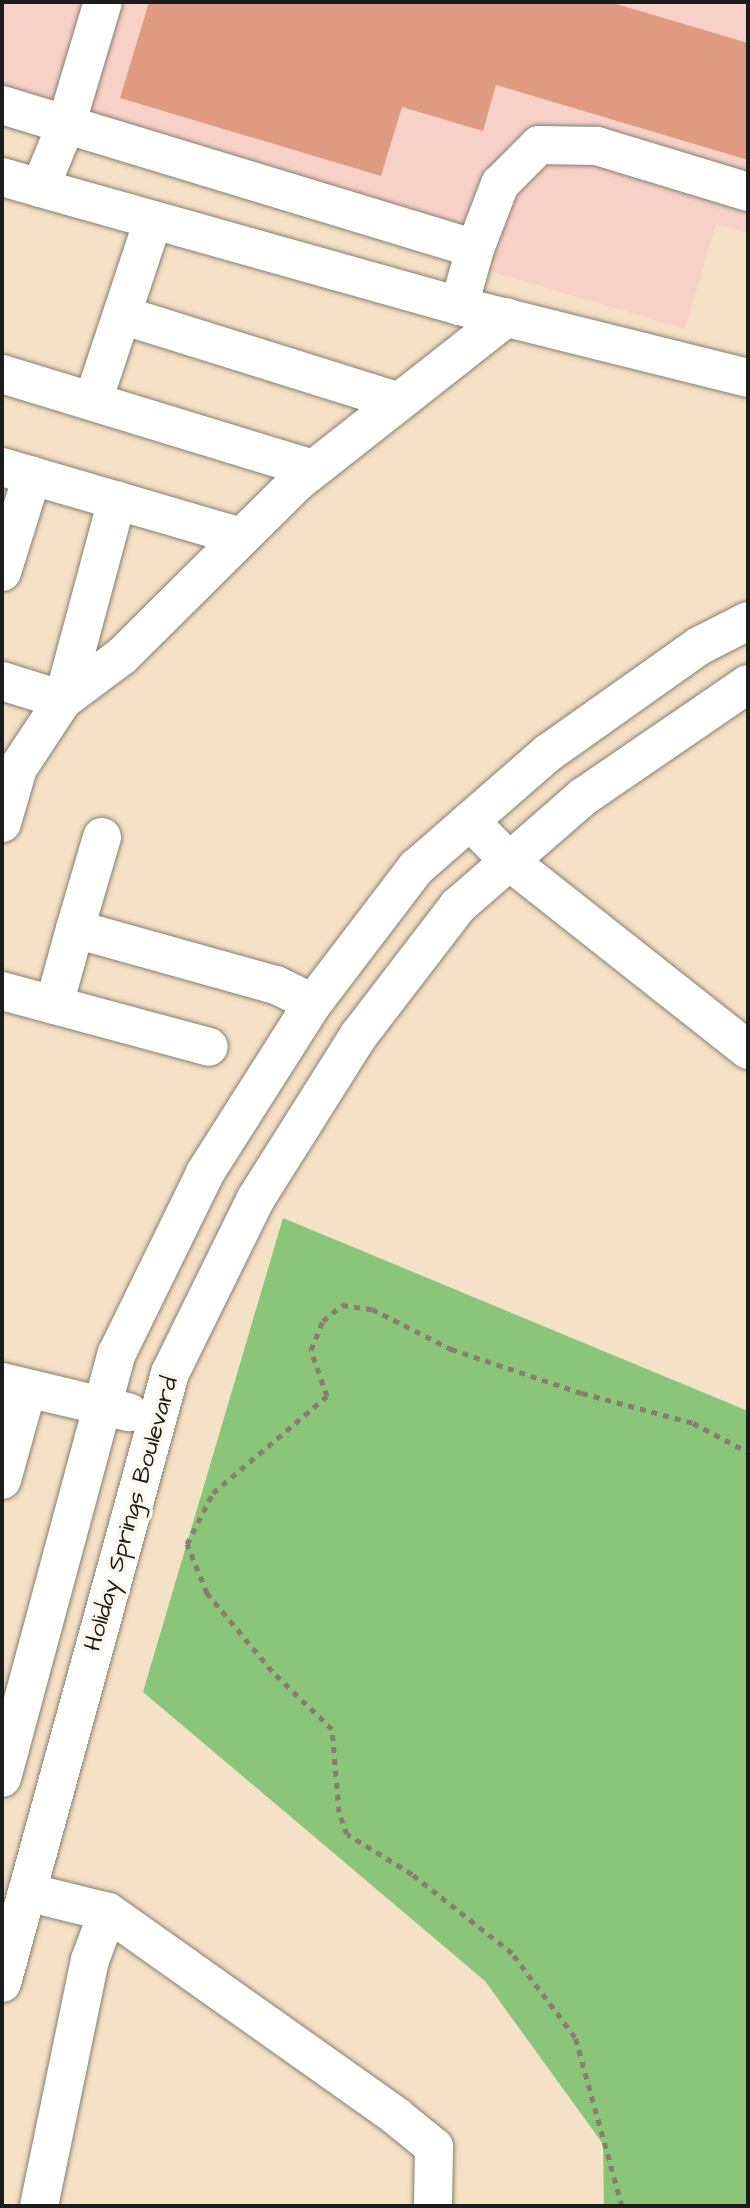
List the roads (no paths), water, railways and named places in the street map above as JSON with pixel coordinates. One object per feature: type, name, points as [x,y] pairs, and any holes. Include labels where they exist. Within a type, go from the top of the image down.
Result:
[{"type":"street","points":[[40,188],[66,125],[103,2]]},
{"type":"street","points":[[2,105],[475,249]]},
{"type":"street","points":[[459,306],[475,249],[500,184],[539,145],[597,146],[748,192]]},
{"type":"street","points":[[2,177],[459,306],[748,378]]},
{"type":"street","points":[[93,401],[153,221]]},
{"type":"street","points":[[122,315],[399,402]]},
{"type":"street","points":[[63,700],[122,656],[313,469],[507,317]]},
{"type":"street","points":[[2,374],[313,469]]},
{"type":"street","points":[[2,572],[17,472],[241,537]]},
{"type":"street","points":[[2,823],[18,768],[63,700],[117,500]]},
{"type":"street","points":[[2,1778],[105,1410],[117,1353],[205,1173],[313,1003],[416,868],[548,753],[699,646],[748,621]]},
{"type":"street","points":[[2,681],[63,700]]},
{"type":"street","name":"Holiday Springs Boulevard","points":[[2,1983],[170,1373],[255,1200],[351,1048],[458,906],[583,797],[748,684]]},
{"type":"street","points":[[470,821],[509,861],[748,1050]]},
{"type":"street","points":[[54,1005],[102,837]]},
{"type":"street","points":[[75,929],[276,985],[313,1003]]},
{"type":"street","points":[[2,991],[209,1047]]},
{"type":"street","points":[[2,1480],[15,1386],[105,1410],[158,1415]]},
{"type":"street","points":[[27,1892],[108,1912],[434,2147],[433,2206]]},
{"type":"street","points":[[39,2206],[90,1960],[108,1912]]}]
